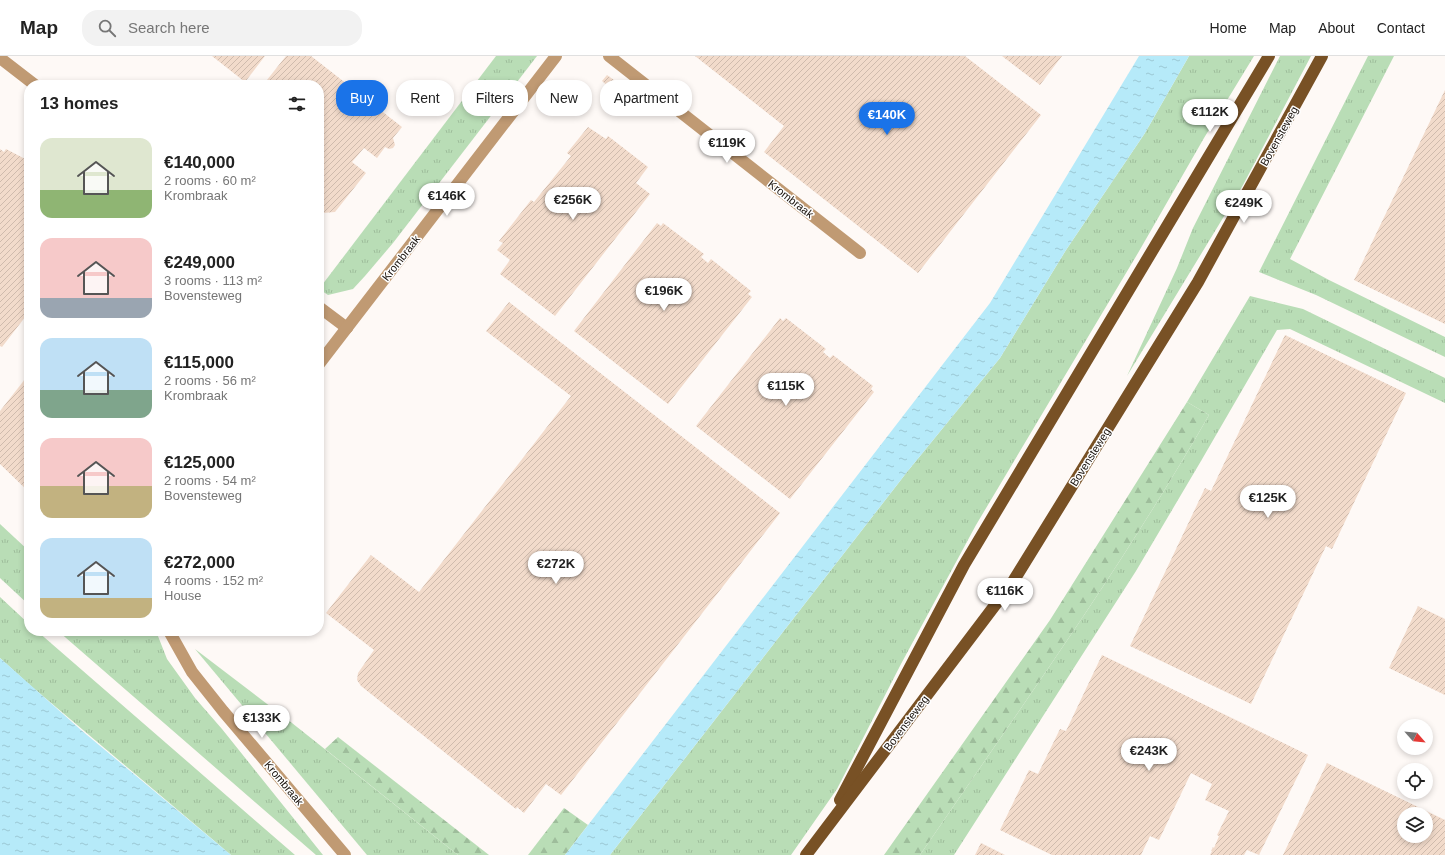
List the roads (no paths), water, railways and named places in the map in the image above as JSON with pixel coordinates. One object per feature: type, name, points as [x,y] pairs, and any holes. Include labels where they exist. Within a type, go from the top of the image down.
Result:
[{"type":"main road","name":"Bovensteweg","points":[[822,833],[964,565],[1270,56]]},
{"type":"main road","name":"Bovensteweg","points":[[806,855],[1014,580],[1198,282],[1322,56]]},
{"type":"street","name":"Krombraak","points":[[324,358],[556,56]]},
{"type":"street","name":"Krombraak","points":[[610,56],[860,253]]},
{"type":"street","points":[[0,58],[28,80]]},
{"type":"street","points":[[324,311],[347,328]]},
{"type":"street","name":"Krombraak","points":[[172,636],[192,672],[223,711],[345,855]]},
{"type":"water","points":[[1139,56],[1189,56],[1145,133],[1066,250],[1000,358],[907,472],[610,855],[565,855],[990,303]]},
{"type":"water","points":[[0,658],[81,730],[231,855],[0,855]]}]
